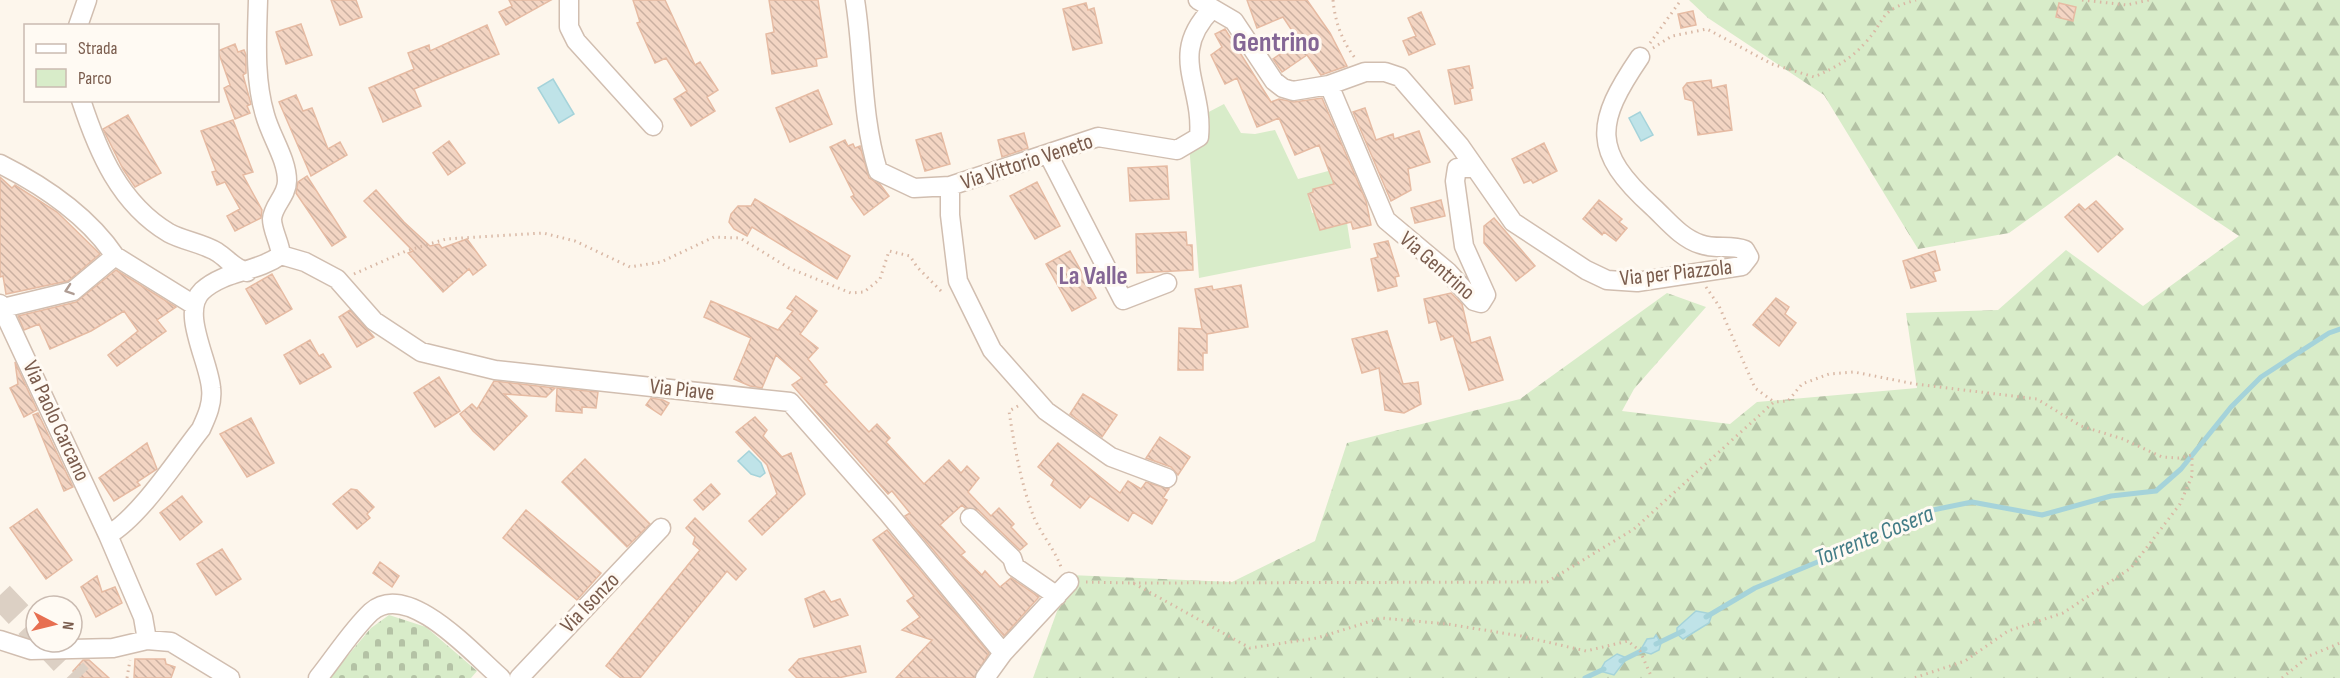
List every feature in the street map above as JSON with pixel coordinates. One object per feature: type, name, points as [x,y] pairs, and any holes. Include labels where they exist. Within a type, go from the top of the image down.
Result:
[{"type":"street","points":[[79,24],[87,0]]},
{"type":"street","points":[[108,535],[118,529],[148,497],[201,429],[207,416],[212,389],[194,323],[194,305],[200,293],[225,275],[247,272],[272,262],[281,255],[280,241],[272,220],[285,194],[287,181],[285,167],[264,114],[259,86],[256,49],[258,0]]},
{"type":"street","points":[[569,0],[568,27],[576,41],[653,126]]},
{"type":"street","name":"Via Vittorio Veneto","points":[[855,0],[863,52],[869,141],[878,171],[914,188],[950,186],[1098,136],[1177,150],[1200,137],[1201,116],[1188,51],[1205,5],[1218,10],[1234,21],[1274,81],[1283,88],[1293,91],[1329,85]]},
{"type":"street","name":"Via per Piazzola","points":[[1329,85],[1365,72],[1385,72],[1400,77],[1460,146],[1472,168],[1514,222],[1586,270],[1607,280],[1637,282],[1742,266],[1749,257],[1745,250],[1738,247],[1701,245],[1685,237],[1628,184],[1610,154],[1607,119],[1612,102],[1641,57]]},
{"type":"street","name":"Via Gentrino","points":[[1329,85],[1386,220],[1448,272],[1474,302],[1481,303],[1486,295],[1464,246],[1455,181],[1457,168],[1472,168]]},
{"type":"street","points":[[82,102],[100,154],[122,190],[170,233],[217,252],[237,269],[247,272]]},
{"type":"street","points":[[1048,154],[1123,300],[1167,283]]},
{"type":"street","points":[[0,164],[33,181],[61,200],[106,244],[115,256],[194,305]]},
{"type":"street","points":[[950,186],[950,215],[958,281],[992,350],[1046,411],[1111,457],[1167,478]]},
{"type":"street","name":"Via Piave","points":[[281,255],[305,262],[339,281],[374,321],[421,352],[495,370],[790,402],[888,513],[1003,653]]},
{"type":"street","points":[[1,306],[73,291],[115,256]]},
{"type":"street","name":"Via Paolo Carcano","points":[[1,306],[108,535],[143,617],[147,640]]},
{"type":"street","points":[[970,518],[1012,558],[1016,567],[1063,589],[1003,653],[985,678]]},
{"type":"street","name":"Via Isonzo","points":[[519,678],[661,528]]},
{"type":"street","points":[[318,678],[371,612],[386,604],[409,605],[430,616],[501,678]]},
{"type":"street","points":[[0,640],[31,650],[113,648],[147,640],[171,642],[230,678]]},
{"type":"path","points":[[1333,0],[1335,19],[1347,48],[1365,72]]},
{"type":"path","points":[[1641,57],[1681,0]]},
{"type":"path","points":[[1641,57],[1672,36],[1707,29],[1772,64],[1814,77],[1844,63],[1867,42],[1879,21],[1895,6],[1916,0]]},
{"type":"path","points":[[2082,0],[2127,4],[2149,0]]},
{"type":"path","points":[[339,281],[406,251],[446,239],[543,233],[576,241],[630,267],[661,262],[714,237],[740,238],[804,274],[851,293],[864,292],[880,279],[889,251],[910,256],[917,267],[946,296]]},
{"type":"path","points":[[1699,272],[1719,306],[1755,388],[1774,402]]},
{"type":"path","points":[[1009,411],[1023,484],[1034,518],[1055,550],[1063,589],[1133,583],[1547,582],[1634,529],[1774,402],[1788,401],[1803,384],[1830,374],[1854,372],[1915,384],[2037,399],[2081,426],[2123,439],[2162,457],[2179,458],[2192,455],[2192,476],[2180,504],[2131,568],[2063,613],[2008,631],[1965,661],[1914,678]]},
{"type":"path","points":[[1133,583],[1250,648],[1317,638],[1381,618],[1458,626],[1521,636],[1586,651],[1628,641],[1640,651],[1652,678]]},
{"type":"path","points":[[2282,678],[2309,656],[2340,643]]},
{"type":"green space","points":[[1689,0],[2340,0],[2340,678],[1033,678],[1070,575],[1232,582],[1315,541],[1347,443],[1520,399],[1667,293],[1706,307],[1634,389],[1622,411],[1730,424],[1757,402],[1917,388],[1906,313],[1998,310],[2066,250],[2143,306],[2239,236],[2117,155],[2009,233],[1918,249],[1824,95],[1708,18]]},
{"type":"green space","points":[[1224,104],[1241,133],[1255,134],[1275,130],[1298,179],[1332,170],[1336,184],[1313,189],[1313,192],[1308,194],[1312,213],[1316,212],[1320,230],[1347,223],[1351,248],[1199,278],[1189,143],[1201,116]]},
{"type":"green space","points":[[389,615],[426,627],[477,671],[471,678],[329,678],[371,628]]},
{"type":"water","points":[[553,79],[574,114],[559,123],[538,88]]},
{"type":"water","points":[[1640,112],[1653,135],[1641,141],[1629,118]]},
{"type":"water","points":[[749,451],[761,463],[765,473],[760,477],[751,474],[738,461]]},
{"type":"water","points":[[1696,611],[1712,614],[1709,623],[1683,639],[1677,634],[1677,628]]},
{"type":"water","points":[[1656,635],[1661,643],[1659,650],[1651,654],[1640,651],[1647,639],[1654,638]]},
{"type":"water","points":[[1617,654],[1627,658],[1614,675],[1600,671],[1605,662]]},
{"type":"building","points":[[331,0],[356,0],[362,17],[340,25]]},
{"type":"building","points":[[509,0],[551,0],[506,25],[499,12],[512,6]]},
{"type":"building","points":[[633,0],[665,0],[695,65],[700,62],[718,90],[707,97],[715,111],[691,126],[674,99],[687,91],[666,58],[655,63],[637,23],[640,22]]},
{"type":"building","points":[[769,0],[818,0],[827,57],[816,59],[817,66],[772,74],[766,34],[774,32]]},
{"type":"building","points":[[1247,0],[1307,0],[1330,33],[1347,66],[1321,75],[1307,55],[1282,72],[1273,59],[1299,41],[1283,17],[1257,28]]},
{"type":"building","points":[[1086,3],[1088,10],[1094,8],[1102,43],[1073,50],[1063,9]]},
{"type":"building","points":[[2059,3],[2076,7],[2073,21],[2056,17]]},
{"type":"building","points":[[1693,11],[1696,25],[1681,28],[1678,14]]},
{"type":"building","points":[[1421,12],[1435,44],[1409,55],[1403,41],[1416,36],[1408,18]]},
{"type":"building","points":[[301,24],[312,55],[286,64],[276,32]]},
{"type":"building","points":[[487,25],[499,54],[414,89],[421,106],[383,122],[369,88],[414,69],[408,53],[429,45],[430,51]]},
{"type":"building","points":[[1225,29],[1271,102],[1279,99],[1294,102],[1322,98],[1366,201],[1371,225],[1353,229],[1351,222],[1320,230],[1308,194],[1313,192],[1313,189],[1334,184],[1319,145],[1295,155],[1279,118],[1257,127],[1237,78],[1225,84],[1211,55],[1222,47],[1215,34]]},
{"type":"building","points":[[235,44],[238,52],[244,50],[246,55],[246,73],[243,75],[251,104],[247,106],[250,113],[235,119],[224,88],[230,85],[219,51]]},
{"type":"building","points":[[1469,66],[1473,88],[1470,89],[1472,100],[1455,104],[1448,70]]},
{"type":"building","points":[[1711,80],[1712,88],[1726,85],[1732,130],[1698,135],[1693,101],[1685,99],[1683,88],[1687,83]]},
{"type":"building","points":[[818,90],[832,124],[790,142],[776,108]]},
{"type":"building","points":[[296,95],[303,111],[312,108],[328,149],[340,142],[347,155],[311,176],[279,102]]},
{"type":"building","points":[[1365,108],[1376,140],[1393,134],[1394,139],[1419,131],[1430,162],[1408,169],[1411,190],[1391,201],[1353,112]]},
{"type":"building","points":[[128,115],[161,173],[135,187],[123,169],[103,129]]},
{"type":"building","points":[[233,120],[253,172],[243,175],[262,210],[261,218],[235,231],[227,216],[240,209],[225,182],[217,185],[212,172],[216,171],[201,131]]},
{"type":"building","points":[[941,133],[950,164],[925,171],[916,140]]},
{"type":"building","points":[[1024,133],[1028,148],[1002,157],[998,140]]},
{"type":"building","points":[[845,140],[848,146],[853,144],[855,148],[860,146],[869,178],[880,184],[889,196],[864,215],[851,197],[854,195],[830,147]]},
{"type":"building","points":[[449,141],[465,163],[448,175],[433,153]]},
{"type":"building","points":[[1544,143],[1557,171],[1533,183],[1531,180],[1524,183],[1512,159]]},
{"type":"building","points":[[1167,166],[1169,199],[1130,201],[1128,168]]},
{"type":"building","points":[[307,176],[346,237],[332,246],[296,193],[298,182]]},
{"type":"building","points":[[0,177],[12,188],[15,185],[57,212],[100,254],[68,281],[6,294],[3,276],[0,277]]},
{"type":"building","points":[[1037,182],[1060,226],[1035,239],[1010,196]]},
{"type":"building","points":[[376,190],[404,222],[430,246],[439,244],[442,248],[467,239],[486,265],[473,275],[469,269],[443,292],[408,253],[413,251],[364,201]]},
{"type":"building","points":[[755,199],[850,256],[837,279],[752,227],[747,236],[734,229],[729,222],[731,214],[738,206],[751,206]]},
{"type":"building","points":[[1441,200],[1445,216],[1415,223],[1411,208]]},
{"type":"building","points":[[1599,200],[1622,219],[1619,222],[1627,228],[1616,241],[1604,232],[1602,235],[1583,219]]},
{"type":"building","points":[[2096,201],[2123,229],[2098,252],[2065,217],[2079,204],[2085,210]]},
{"type":"building","points":[[1494,218],[1535,266],[1516,281],[1484,243],[1484,226]]},
{"type":"building","points":[[1186,232],[1187,245],[1192,245],[1193,270],[1137,273],[1136,234]]},
{"type":"building","points":[[1388,241],[1399,276],[1395,277],[1397,286],[1378,291],[1371,259],[1378,257],[1374,244]]},
{"type":"building","points":[[1070,251],[1096,298],[1072,311],[1046,264]]},
{"type":"building","points":[[1935,251],[1940,270],[1933,272],[1936,281],[1911,288],[1903,261]]},
{"type":"building","points":[[116,270],[176,307],[157,320],[166,331],[117,366],[108,355],[138,331],[124,311],[91,331],[50,349],[39,324],[24,330],[18,316],[76,302]]},
{"type":"building","points":[[272,274],[292,309],[266,324],[246,289]]},
{"type":"building","points":[[1241,285],[1248,327],[1207,334],[1207,353],[1203,353],[1203,370],[1178,370],[1179,328],[1202,329],[1195,289],[1212,286],[1213,290]]},
{"type":"building","points":[[1451,293],[1462,304],[1471,343],[1490,337],[1503,380],[1469,390],[1453,336],[1441,340],[1436,321],[1429,323],[1424,299]]},
{"type":"building","points":[[796,296],[817,311],[800,334],[818,348],[808,359],[827,382],[824,384],[869,432],[877,424],[890,438],[886,442],[924,484],[949,460],[961,473],[967,466],[979,478],[968,492],[991,516],[999,508],[1014,524],[1011,527],[1027,544],[1020,550],[978,510],[965,508],[962,505],[940,525],[965,552],[961,555],[982,575],[985,571],[1000,587],[1011,578],[1039,597],[1004,636],[905,516],[910,513],[892,491],[888,494],[792,385],[802,378],[776,355],[762,388],[734,379],[751,338],[704,317],[711,301],[778,330],[793,311],[787,308]]},
{"type":"building","points":[[1776,298],[1789,307],[1785,314],[1796,323],[1779,346],[1753,325]]},
{"type":"building","points":[[350,310],[374,337],[357,347],[339,317]]},
{"type":"building","points":[[1387,331],[1403,384],[1418,382],[1421,404],[1404,413],[1385,410],[1379,368],[1362,373],[1352,339]]},
{"type":"building","points":[[310,340],[319,356],[323,354],[331,367],[300,384],[284,355]]},
{"type":"building","points":[[15,362],[37,410],[24,417],[10,388],[18,384]]},
{"type":"building","points":[[439,377],[460,411],[435,427],[414,393]]},
{"type":"building","points":[[494,381],[555,388],[546,397],[504,394],[527,416],[494,450],[473,431],[460,414],[472,404],[477,409]]},
{"type":"building","points":[[557,388],[598,392],[596,408],[582,407],[582,413],[556,411]]},
{"type":"building","points":[[1083,394],[1117,415],[1102,437],[1070,414]]},
{"type":"building","points":[[651,398],[669,403],[661,415],[646,405]]},
{"type":"building","points":[[38,413],[73,487],[64,491],[33,415]]},
{"type":"building","points":[[755,417],[767,430],[763,436],[782,457],[791,453],[805,494],[762,535],[749,521],[777,494],[767,465],[736,432]]},
{"type":"building","points":[[251,418],[274,463],[247,477],[220,434]]},
{"type":"building","points":[[1160,437],[1190,457],[1178,475],[1171,467],[1146,458]]},
{"type":"building","points":[[147,443],[157,469],[137,482],[140,485],[114,501],[99,478]]},
{"type":"building","points":[[1058,443],[1120,493],[1128,481],[1141,489],[1146,482],[1169,489],[1163,498],[1167,500],[1152,524],[1133,512],[1128,521],[1090,496],[1080,508],[1051,485],[1054,480],[1038,467]]},
{"type":"building","points":[[585,459],[650,524],[627,547],[562,482]]},
{"type":"building","points":[[711,484],[720,494],[703,510],[694,500]]},
{"type":"building","points":[[351,489],[357,490],[374,507],[367,514],[370,518],[357,529],[333,504]]},
{"type":"building","points":[[182,496],[202,522],[180,540],[160,513]]},
{"type":"building","points":[[37,509],[72,560],[46,579],[10,528]]},
{"type":"building","points":[[526,510],[601,573],[577,600],[503,538]]},
{"type":"building","points":[[695,518],[746,569],[736,580],[727,571],[640,678],[621,678],[606,666],[700,550],[693,544],[695,537],[686,528]]},
{"type":"building","points":[[887,530],[989,653],[974,678],[896,678],[932,640],[902,630],[920,617],[907,601],[914,596],[873,540]]},
{"type":"building","points":[[222,549],[241,579],[216,595],[197,564]]},
{"type":"building","points":[[380,562],[399,576],[392,587],[373,573]]},
{"type":"building","points":[[97,576],[102,592],[115,587],[122,603],[96,617],[81,587]]},
{"type":"building","points":[[824,591],[831,602],[840,599],[848,615],[814,627],[805,599]]},
{"type":"building","points":[[860,646],[866,672],[838,678],[797,678],[789,670],[799,659]]},
{"type":"building","points":[[135,659],[165,659],[166,664],[175,667],[171,678],[134,678]]},
{"type":"building","points":[[83,660],[89,660],[109,678],[79,678],[73,671]]},
{"type":"waterway","name":"Torrente Cosera","points":[[1706,617],[1755,588],[1827,558],[1918,513],[1972,502],[2042,515],[2111,496],[2156,491],[2181,469],[2231,407],[2261,377],[2329,333],[2340,329]]},
{"type":"waterway","name":"Torrente Cosera","points":[[1656,644],[1683,631]]},
{"type":"waterway","name":"Torrente Cosera","points":[[1621,661],[1645,649]]},
{"type":"waterway","name":"Torrente Cosera","points":[[1585,678],[1604,669]]},
{"type":"tunnel","points":[[0,595],[24,620]]},
{"type":"tunnel","points":[[56,654],[79,678]]},
{"type":"district","name":"Gentrino","points":[[1276,42]]},
{"type":"district","name":"La Valle","points":[[1093,276]]}]
